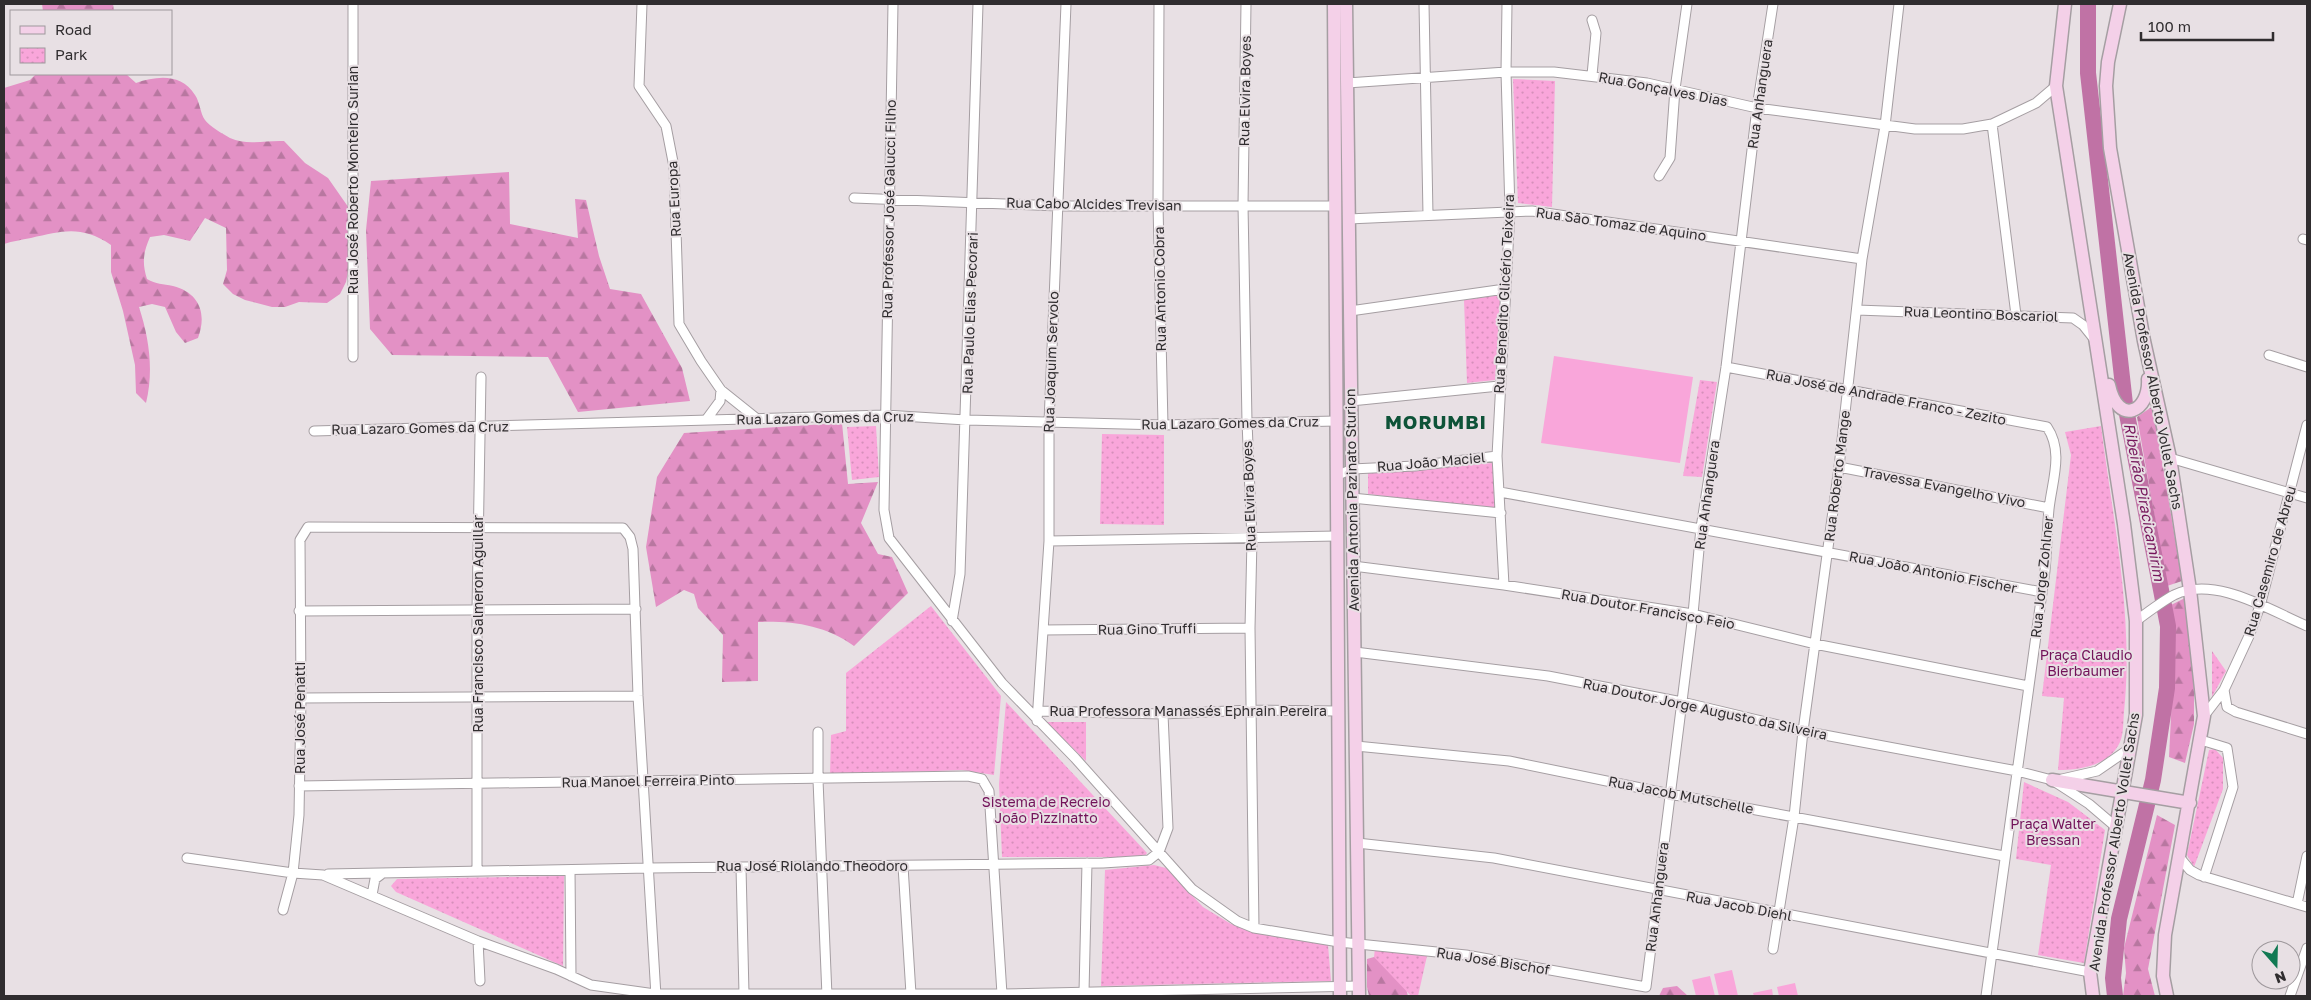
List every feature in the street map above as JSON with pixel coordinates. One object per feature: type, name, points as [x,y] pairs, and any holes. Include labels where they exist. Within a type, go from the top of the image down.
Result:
[{"type":"main road","name":"Avenida Antonia Pazinato Sturion","points":[[1334,4],[1340,992]]},
{"type":"main road","name":"Avenida Antonia Pazinato Sturion","points":[[1346,4],[1359,991]]},
{"type":"main road","name":"Avenida Professor Alberto Vollet Sachs","points":[[2065,4],[2056,86],[2124,524],[2141,618],[2136,715],[2090,972],[2093,996]]},
{"type":"main road","name":"Avenida Professor Alberto Vollet Sachs","points":[[2120,4],[2108,62],[2106,109],[2116,190],[2144,341],[2170,458],[2190,590],[2204,716],[2165,935],[2163,976],[2167,996]]},
{"type":"main road","points":[[1334,206],[1348,219],[1334,232]]},
{"type":"main road","points":[[2095,340],[2104,357],[2116,406],[2123,410],[2130,410],[2144,402],[2148,389],[2144,341]]},
{"type":"main road","points":[[1337,536],[1341,559],[1353,566]]},
{"type":"main road","points":[[2052,780],[2190,803]]},
{"type":"street","name":"Rua José Roberto Monteiro Surian","points":[[353,4],[351,152],[353,357]]},
{"type":"street","name":"Rua Europa","points":[[642,4],[639,86],[666,126],[674,167],[679,324],[721,390],[756,418]]},
{"type":"street","name":"Rua Professor José Galucci Filho","points":[[893,4],[884,510],[889,538],[1002,683],[1037,721]]},
{"type":"street","name":"Rua Paulo Elias Pecorari","points":[[952,621],[960,574],[978,4]]},
{"type":"street","name":"Rua Joaquim Servolo","points":[[1037,721],[1049,541],[1049,423],[1066,4]]},
{"type":"street","name":"Rua Antonio Cobra","points":[[1159,4],[1158,205],[1163,425]]},
{"type":"street","name":"Rua Elvira Boyes","points":[[1246,4],[1243,205],[1247,422],[1252,539],[1250,628],[1254,928]]},
{"type":"street","points":[[1424,4],[1428,214]]},
{"type":"street","name":"Rua Benedito Glicério Teixeira","points":[[1504,585],[1497,456],[1499,386],[1510,211],[1506,72],[1507,4]]},
{"type":"street","points":[[1659,176],[1670,158],[1675,89],[1687,4]]},
{"type":"street","name":"Rua Anhanguera","points":[[1646,987],[1693,614],[1701,528],[1726,367],[1757,108],[1773,4]]},
{"type":"street","name":"Rua Roberto Mange","points":[[1773,949],[1794,817],[1803,731],[1839,466],[1862,259],[1885,126],[1899,4]]},
{"type":"street","points":[[1592,20],[1596,34],[1592,75]]},
{"type":"street","name":"Rua Gonçalves Dias","points":[[1346,83],[1506,72],[1592,75],[1675,89],[1757,108],[1915,129],[1963,129],[1992,124],[2036,103],[2056,86]]},
{"type":"street","points":[[1992,124],[2016,315]]},
{"type":"street","name":"Rua Cabo Alcides Trevisan","points":[[854,198],[1058,206],[1334,206]]},
{"type":"street","name":"Rua São Tomaz de Aquino","points":[[1348,219],[1428,214],[1532,211],[1862,259]]},
{"type":"street","points":[[1350,311],[1505,289]]},
{"type":"street","name":"Rua Leontino Boscariol","points":[[1857,310],[2073,318],[2083,325],[2095,340]]},
{"type":"street","points":[[2269,355],[2307,367]]},
{"type":"street","name":"Rua José de Andrade Franco - Zezito","points":[[1726,367],[2047,427]]},
{"type":"street","name":"Rua Francisco Salmeron Aguillar","points":[[477,871],[477,610],[481,377]]},
{"type":"street","points":[[1351,401],[1499,386]]},
{"type":"street","points":[[706,420],[720,402],[721,390]]},
{"type":"street","name":"Rua Lazaro Gomes da Cruz","points":[[314,431],[885,415],[1049,423],[1163,425],[1336,421]]},
{"type":"street","name":"Rua Casemiro de Abreu","points":[[2204,716],[2224,690],[2249,636],[2260,606],[2307,425]]},
{"type":"street","name":"Rua Jorge Zohlner","points":[[1986,996],[2042,592],[2049,508],[2057,454],[2054,437],[2047,427]]},
{"type":"street","name":"Rua João Maciel","points":[[1336,476],[1352,469],[1415,466],[1497,456]]},
{"type":"street","points":[[2170,458],[2307,498]]},
{"type":"street","name":"Travessa Evangelho Vivo","points":[[1839,466],[2049,508]]},
{"type":"street","name":"Rua João Antonio Fischer","points":[[1500,492],[2042,592]]},
{"type":"street","points":[[1352,498],[1501,513]]},
{"type":"street","name":"Rua José Penatti","points":[[283,910],[293,873],[298,840],[301,698],[300,540],[308,527],[479,527]]},
{"type":"street","points":[[479,527],[623,528],[630,537],[633,549],[638,696],[656,995]]},
{"type":"street","points":[[1049,541],[1252,539],[1337,536]]},
{"type":"street","name":"Rua Doutor Francisco Feio","points":[[1353,566],[1504,585],[1693,614],[1815,644],[2028,686]]},
{"type":"street","points":[[2141,618],[2174,595],[2190,590],[2212,588],[2307,626]]},
{"type":"street","points":[[299,611],[636,609]]},
{"type":"street","name":"Rua Gino Truffi","points":[[1043,630],[1250,628]]},
{"type":"street","name":"Rua Doutor Jorge Augusto da Silveira","points":[[1355,652],[1548,676],[1682,702],[1803,731],[2017,771],[2052,780],[2089,804],[2116,827]]},
{"type":"street","points":[[2224,690],[2227,707],[2236,712],[2307,734]]},
{"type":"street","points":[[301,698],[638,696]]},
{"type":"street","name":"Rua Professora Manassés Ephrain Pereira","points":[[1037,711],[1163,714],[1251,710],[1338,711]]},
{"type":"street","points":[[1159,852],[1168,828],[1163,714]]},
{"type":"street","name":"Rua José Bischof","points":[[1037,721],[1075,758],[1192,889],[1237,921],[1254,928],[1339,942],[1466,955],[1646,987]]},
{"type":"street","points":[[818,732],[818,780],[827,995]]},
{"type":"street","points":[[2201,740],[2227,748],[2233,787],[2204,877]]},
{"type":"street","name":"Rua Jacob Mutschelle","points":[[1356,746],[1509,760],[1670,794],[2004,856]]},
{"type":"street","name":"Rua Doutor Jorge Augusto da Silveira","points":[[2052,780],[2083,776],[2096,771],[2129,749]]},
{"type":"street","name":"Rua Manoel Ferreira Pinto","points":[[299,786],[476,785],[643,779],[818,780],[968,776],[982,779],[989,791],[992,863]]},
{"type":"street","name":"Rua Jacob Diehl","points":[[1357,843],[1494,858],[2090,972]]},
{"type":"street","name":"Rua José Riolando Theodoro","points":[[187,858],[293,873],[323,874],[1087,863],[1149,860],[1159,852]]},
{"type":"street","points":[[2297,904],[2307,856]]},
{"type":"street","points":[[2180,858],[2190,870],[2204,877],[2307,907]]},
{"type":"street","points":[[992,863],[1002,994]]},
{"type":"street","points":[[1084,992],[1087,863]]},
{"type":"street","points":[[902,866],[911,994]]},
{"type":"street","points":[[741,867],[744,994]]},
{"type":"street","points":[[570,870],[571,976]]},
{"type":"street","points":[[372,895],[375,878],[386,872]]},
{"type":"street","points":[[323,874],[478,941],[591,985],[656,995],[1359,991]]},
{"type":"street","points":[[478,941],[480,981]]},
{"type":"street","points":[[2290,996],[2307,948]]},
{"type":"green space","points":[[42,4],[113,4],[114,10],[43,10]]},
{"type":"green space","points":[[35,75],[127,75],[136,83],[168,78],[183,83],[189,88],[195,95],[203,117],[207,122],[230,138],[243,142],[284,141],[305,163],[328,178],[351,211],[349,267],[346,282],[340,294],[327,303],[299,302],[285,307],[272,307],[245,300],[233,294],[223,284],[227,270],[226,228],[205,218],[190,241],[164,235],[150,237],[144,258],[147,279],[182,289],[190,294],[199,306],[202,321],[198,338],[185,343],[176,332],[165,307],[152,304],[139,307],[148,342],[150,366],[146,403],[136,393],[135,365],[123,311],[111,272],[111,245],[90,234],[72,231],[53,233],[4,244],[4,88],[30,80]]},
{"type":"green space","points":[[1513,79],[1555,81],[1552,207],[1518,203]]},
{"type":"green space","points":[[509,172],[510,224],[578,238],[575,199],[586,200],[599,256],[610,289],[641,294],[682,368],[690,401],[578,412],[548,357],[392,355],[370,329],[366,230],[371,181]]},
{"type":"green space","points":[[1501,295],[1495,380],[1467,383],[1464,300]]},
{"type":"green space","points":[[1554,356],[1693,377],[1680,463],[1541,443]]},
{"type":"green space","points":[[1700,380],[1717,382],[1702,477],[1683,476]]},
{"type":"green space","points":[[2153,406],[2182,581],[2167,586],[2137,417]]},
{"type":"green space","points":[[842,423],[848,484],[878,482],[861,523],[878,554],[892,557],[908,593],[854,646],[831,633],[808,626],[784,622],[758,622],[758,681],[722,682],[723,635],[698,608],[694,594],[684,590],[656,607],[646,547],[657,477],[684,433]]},
{"type":"green space","points":[[876,426],[879,477],[852,480],[847,427]]},
{"type":"green space","name":"Praça Claudio Bierbaumer","points":[[2101,426],[2121,569],[2124,604],[2126,676],[2123,729],[2118,746],[2107,758],[2083,768],[2058,770],[2064,698],[2042,696],[2071,455],[2065,432]]},
{"type":"green space","points":[[1102,434],[1164,435],[1164,525],[1100,524]]},
{"type":"green space","points":[[1493,463],[1495,510],[1368,494],[1368,473]]},
{"type":"green space","points":[[2185,598],[2194,688],[2194,724],[2185,763],[2169,757],[2175,636],[2169,606]]},
{"type":"green space","points":[[931,606],[1001,696],[994,775],[962,770],[830,775],[831,735],[846,731],[846,673]]},
{"type":"green space","points":[[2212,651],[2226,671],[2212,697]]},
{"type":"green space","name":"Sistema de Recreio João Pìzzinatto","points":[[1006,702],[1147,853],[1144,857],[1002,857],[999,784]]},
{"type":"green space","points":[[1046,722],[1086,722],[1086,761]]},
{"type":"green space","points":[[2215,749],[2223,758],[2223,789],[2194,867],[2187,855],[2209,750]]},
{"type":"green space","name":"Praça Walter Bressan","points":[[2024,782],[2068,802],[2105,830],[2084,963],[2038,955],[2051,865],[2016,859]]},
{"type":"green space","points":[[2157,815],[2175,825],[2148,969],[2155,996],[2123,996],[2126,973],[2124,948]]},
{"type":"green space","points":[[1154,865],[1166,868],[1203,907],[1231,924],[1328,945],[1331,981],[1101,986],[1105,870]]},
{"type":"green space","points":[[564,876],[563,966],[396,892],[391,886],[397,879]]},
{"type":"green space","points":[[1375,948],[1427,956],[1418,996],[1411,996],[1374,957]]},
{"type":"green space","points":[[1381,955],[1403,978],[1408,996],[1369,996],[1367,987],[1367,959]]},
{"type":"green space","points":[[1732,970],[1738,996],[1719,996],[1714,974]]},
{"type":"green space","points":[[1710,976],[1715,996],[1696,996],[1692,980]]},
{"type":"green space","points":[[1795,983],[1798,996],[1779,996],[1777,987]]},
{"type":"green space","points":[[1677,986],[1688,996],[1659,996],[1663,988]]},
{"type":"green space","points":[[1772,989],[1773,996],[1754,996],[1753,993]]},
{"type":"waterway","name":"Ribeirão Piracicamirim","points":[[2088,4],[2088,73],[2125,404],[2168,626],[2167,688],[2153,780],[2119,919],[2113,978],[2115,996]]},
{"type":"district","name":"MORUMBI","points":[[1436,422]]}]
